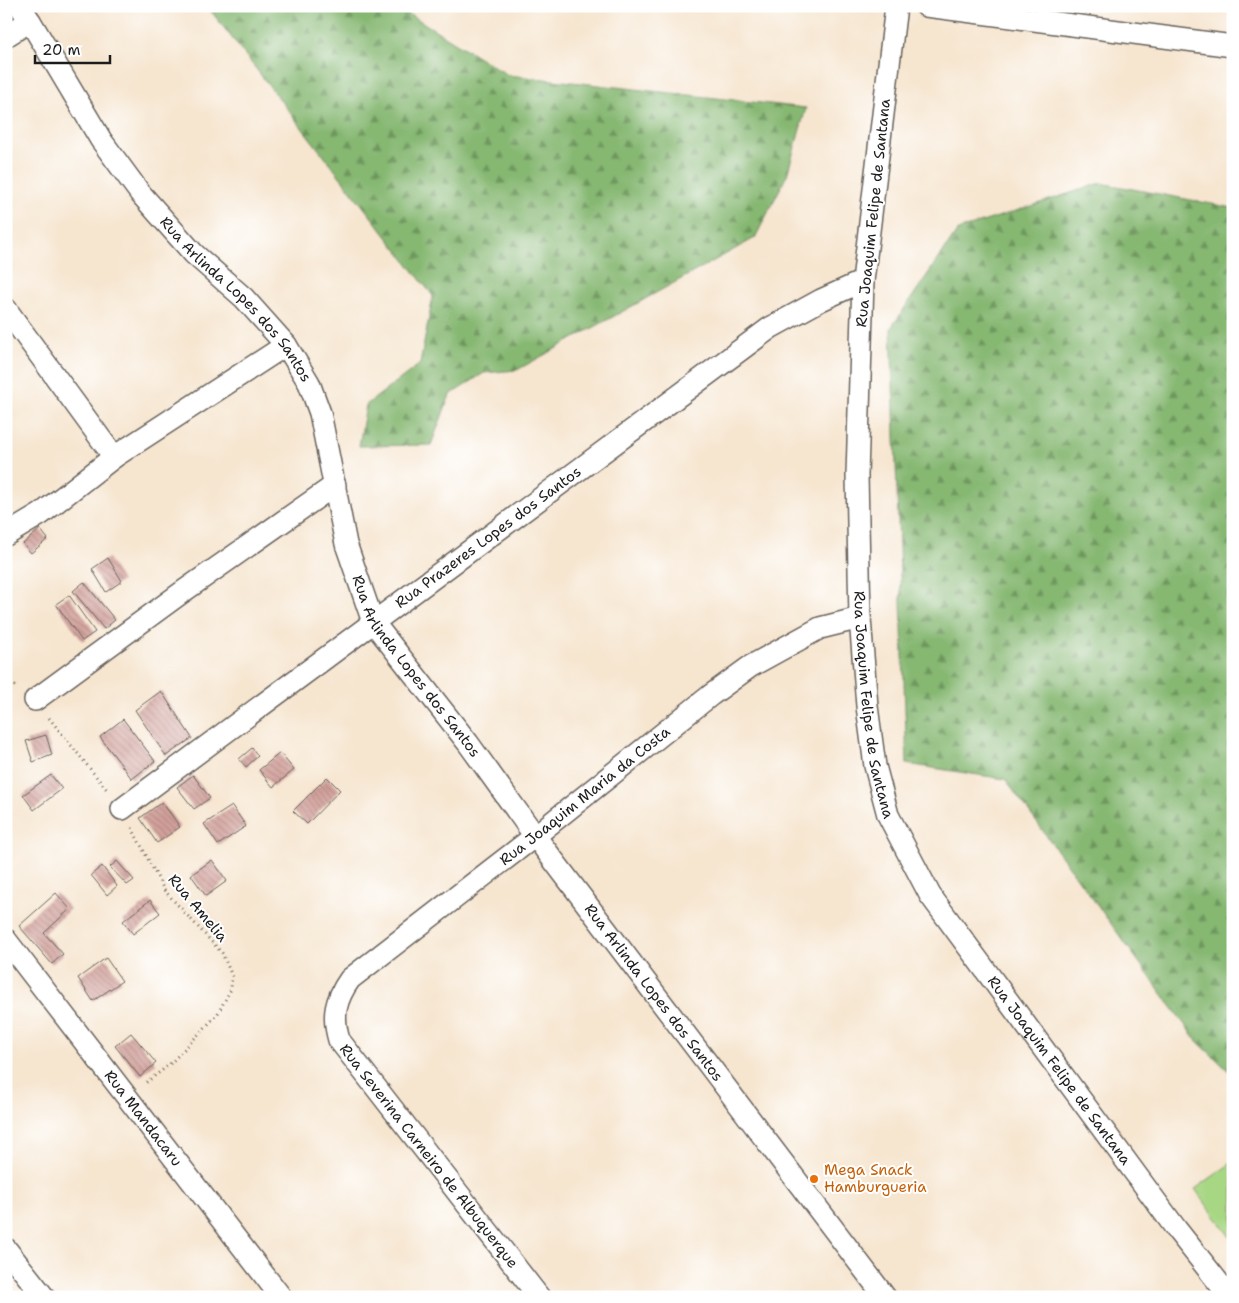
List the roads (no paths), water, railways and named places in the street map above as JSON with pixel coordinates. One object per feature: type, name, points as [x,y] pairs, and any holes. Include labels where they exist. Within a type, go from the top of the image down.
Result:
[{"type":"street","name":"Rua Joaquim Felipe de Santana","points":[[896,6],[863,281],[857,475],[860,618],[867,706],[875,766],[888,815],[904,850],[930,895],[1177,1230],[1230,1297]]},
{"type":"street","points":[[926,6],[1233,46]]},
{"type":"street","points":[[6,36],[25,13]]},
{"type":"street","name":"Rua Arlinda Lopes dos Santos","points":[[25,13],[101,140],[140,193],[194,254],[244,298],[286,345],[309,383],[320,413],[346,544],[373,622],[468,743],[535,836],[885,1297]]},
{"type":"street","name":"Rua Prazeres Lopes dos Santos","points":[[122,809],[770,328],[821,300],[863,281]]},
{"type":"street","points":[[6,310],[114,457]]},
{"type":"street","points":[[6,535],[41,514],[114,457],[286,345]]},
{"type":"street","points":[[35,700],[181,593],[335,485]]},
{"type":"street","name":"Rua Joaquim Maria da Costa","points":[[334,1009],[340,993],[350,980],[535,836],[711,695],[751,666],[820,628],[860,618]]},
{"type":"street","name":"Rua Mandacaru","points":[[6,940],[281,1297]]},
{"type":"street","name":"Rua Severina Carneiro de Albuquerque","points":[[334,1009],[334,1025],[339,1040],[539,1297]]},
{"type":"street","points":[[6,1249],[44,1297]]},
{"type":"place","name":"Mega Snack Hamburgueria","points":[[814,1179]]}]
